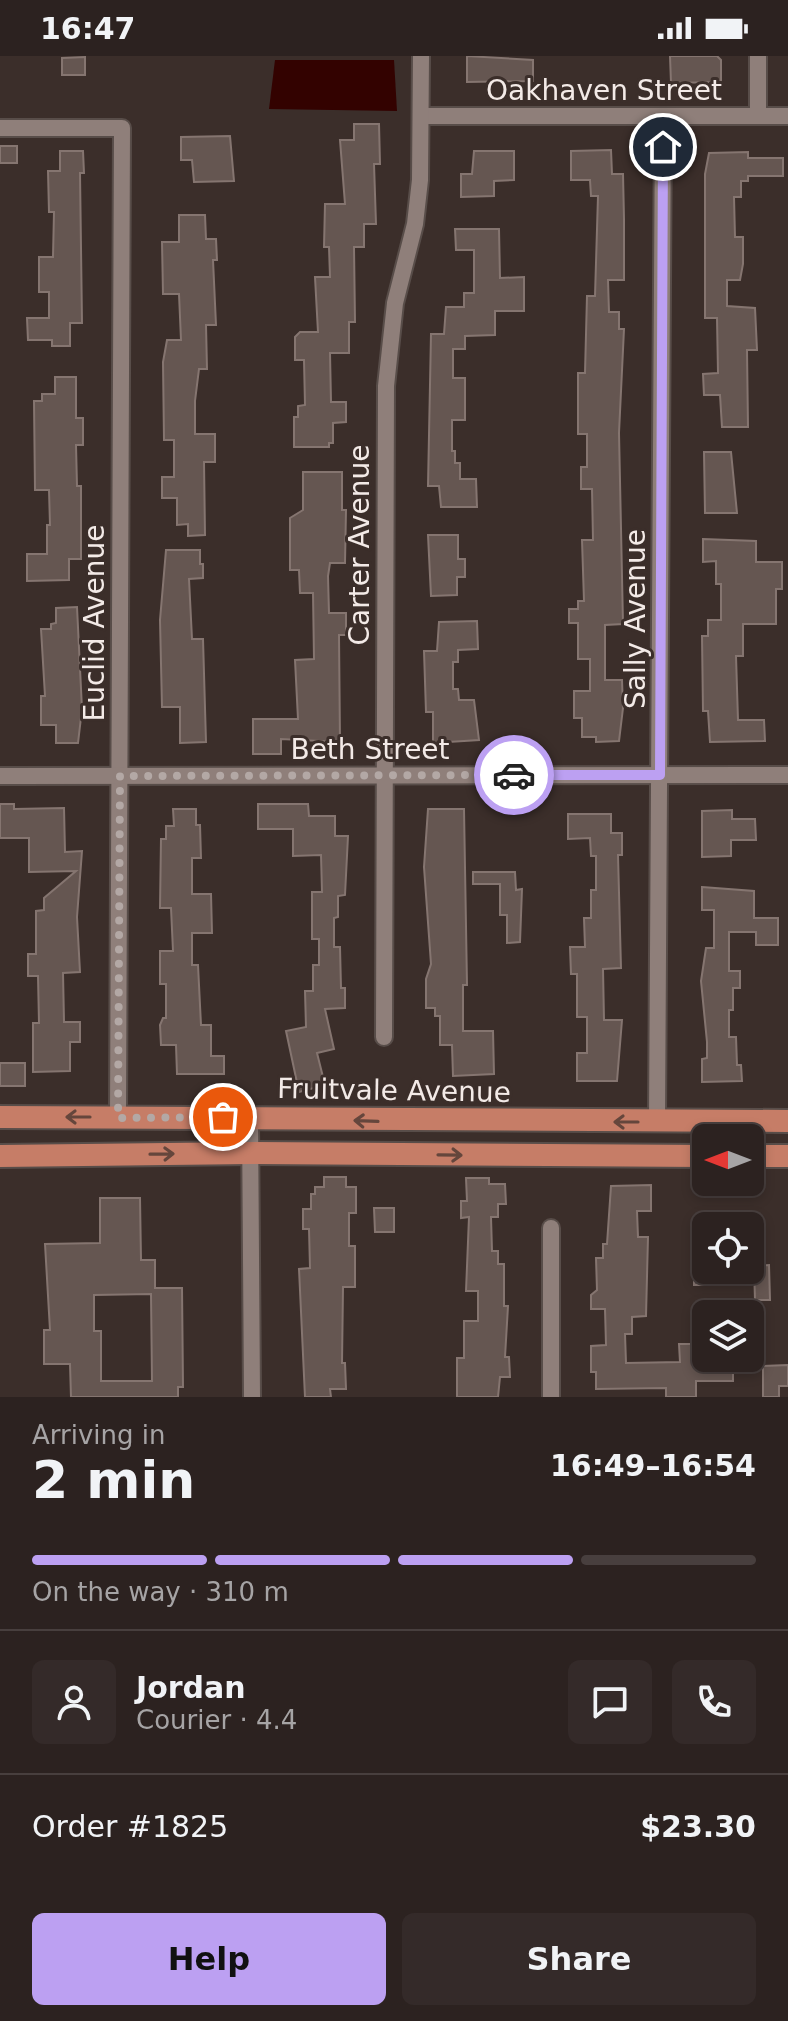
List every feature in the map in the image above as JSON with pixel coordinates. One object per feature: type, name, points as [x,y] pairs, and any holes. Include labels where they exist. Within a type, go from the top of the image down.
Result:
[{"type":"main road","name":"Fruitvale Avenue","points":[[0,1117],[788,1121]]},
{"type":"main road","points":[[0,1156],[251,1153],[692,1156]]},
{"type":"main road","points":[[764,1156],[788,1156]]},
{"type":"street","name":"Carter Avenue","points":[[384,1037],[386,386],[395,303],[415,224],[421,56]]},
{"type":"street","points":[[758,56],[758,115]]},
{"type":"street","name":"Oakhaven Street","points":[[421,116],[788,116]]},
{"type":"street","name":"Sally Avenue","points":[[657,1122],[663,116]]},
{"type":"street","name":"Euclid Avenue","points":[[0,128],[122,128],[118,1118]]},
{"type":"street","name":"Beth Street","points":[[0,776],[788,775]]},
{"type":"street","points":[[250,1117],[252,1397]]},
{"type":"street","points":[[551,1228],[551,1397]]},
{"type":"shaded area","points":[[275,60],[394,60],[397,111],[269,109]]},
{"type":"building","points":[[467,56],[533,60],[533,81],[467,82]]},
{"type":"building","points":[[670,56],[717,56],[721,60],[721,82],[671,83]]},
{"type":"building","points":[[85,57],[85,75],[62,75],[62,58]]},
{"type":"building","points":[[354,124],[379,124],[380,164],[374,164],[376,224],[364,224],[364,247],[354,247],[355,322],[349,322],[349,353],[330,353],[331,402],[346,402],[346,422],[333,423],[333,443],[329,443],[329,447],[294,447],[294,417],[298,417],[298,406],[305,405],[304,360],[295,360],[295,337],[300,332],[318,332],[315,277],[330,277],[329,247],[324,247],[325,204],[345,204],[340,140],[354,140]]},
{"type":"building","points":[[230,136],[234,181],[194,182],[192,160],[181,160],[181,137]]},
{"type":"building","points":[[0,146],[17,146],[17,163],[0,163]]},
{"type":"building","points":[[611,150],[612,174],[623,174],[624,280],[608,280],[609,312],[619,312],[619,329],[624,329],[619,433],[623,624],[605,625],[605,680],[622,680],[623,708],[619,741],[596,742],[596,737],[582,737],[582,718],[574,718],[574,691],[590,691],[590,659],[578,659],[578,623],[569,623],[569,609],[578,609],[578,601],[584,601],[582,540],[593,540],[592,489],[581,489],[581,467],[587,467],[587,434],[578,434],[578,373],[585,373],[587,296],[595,296],[598,196],[591,196],[590,180],[571,180],[571,151]]},
{"type":"building","points":[[60,151],[83,151],[84,173],[80,173],[82,323],[70,323],[70,346],[52,346],[52,340],[28,340],[27,318],[49,318],[49,292],[39,292],[39,257],[53,257],[54,212],[49,212],[48,171],[60,171]]},
{"type":"building","points":[[474,151],[514,151],[514,180],[494,181],[494,196],[461,197],[461,174],[472,174]]},
{"type":"building","points":[[748,152],[748,158],[783,158],[783,176],[748,176],[748,181],[741,181],[741,197],[734,197],[735,237],[743,237],[743,264],[740,280],[727,280],[727,306],[755,308],[757,350],[747,350],[748,427],[722,427],[720,395],[704,395],[703,374],[718,373],[717,318],[705,318],[705,174],[709,153]]},
{"type":"building","points":[[179,215],[205,215],[206,239],[216,239],[217,260],[213,260],[216,325],[206,325],[207,369],[199,369],[195,401],[195,434],[215,434],[215,462],[204,462],[205,535],[188,536],[188,524],[177,525],[177,498],[162,498],[162,477],[174,477],[174,440],[164,440],[163,362],[167,340],[181,340],[179,294],[163,294],[162,242],[179,242]]},
{"type":"building","points":[[455,229],[499,229],[500,278],[524,277],[524,311],[495,311],[495,335],[465,336],[465,349],[453,349],[453,378],[465,378],[465,420],[452,420],[452,451],[455,451],[455,463],[460,463],[460,479],[476,479],[477,507],[441,507],[439,486],[428,486],[431,334],[444,334],[446,307],[464,307],[464,293],[474,293],[474,250],[456,250]]},
{"type":"building","points":[[55,377],[76,377],[76,418],[83,418],[83,445],[76,445],[77,486],[81,486],[81,559],[69,559],[69,580],[27,581],[27,554],[47,554],[47,525],[50,525],[49,490],[35,490],[34,401],[42,401],[42,394],[55,394]]},
{"type":"building","points":[[704,452],[731,452],[737,513],[705,513]]},
{"type":"building","points":[[303,472],[342,472],[342,510],[346,510],[345,563],[330,563],[328,576],[329,613],[346,613],[346,635],[339,635],[340,742],[281,739],[281,754],[253,754],[253,719],[298,719],[295,660],[314,659],[313,593],[300,593],[299,570],[290,570],[290,518],[303,510]]},
{"type":"building","points":[[428,535],[458,535],[458,559],[465,559],[465,577],[457,577],[457,595],[431,596]]},
{"type":"building","points":[[703,539],[756,541],[756,562],[782,562],[782,589],[776,589],[776,624],[743,624],[743,656],[736,656],[738,720],[764,720],[765,741],[710,742],[708,711],[703,711],[702,636],[708,636],[708,620],[721,620],[721,584],[716,584],[716,561],[703,562]]},
{"type":"building","points":[[166,550],[200,550],[200,564],[203,564],[203,578],[189,579],[192,639],[203,639],[206,742],[180,743],[180,707],[162,707],[160,620]]},
{"type":"building","points":[[77,607],[82,709],[78,743],[56,743],[56,725],[41,725],[41,696],[45,696],[41,629],[51,629],[51,624],[56,623],[56,608]]},
{"type":"building","points":[[477,621],[478,649],[458,650],[458,662],[453,662],[453,689],[458,689],[459,700],[474,700],[479,740],[433,743],[433,712],[426,712],[424,651],[437,651],[439,622]]},
{"type":"building","points":[[0,804],[14,804],[14,809],[64,808],[65,852],[82,851],[77,917],[80,972],[63,973],[64,1022],[80,1022],[80,1042],[70,1042],[70,1071],[33,1072],[33,1023],[39,1023],[38,976],[28,976],[28,954],[36,954],[36,911],[44,910],[44,898],[76,871],[29,872],[29,838],[0,838]]},
{"type":"building","points":[[258,804],[308,804],[309,816],[335,816],[335,836],[348,836],[345,895],[338,896],[338,917],[334,918],[334,947],[340,947],[345,1008],[325,1009],[334,1049],[317,1053],[325,1085],[299,1092],[286,1031],[306,1027],[305,991],[313,991],[313,965],[319,965],[319,939],[312,939],[312,892],[322,892],[321,855],[293,856],[293,829],[258,829]]},
{"type":"building","points":[[173,809],[196,809],[196,825],[200,825],[201,858],[192,858],[192,894],[211,894],[212,933],[192,933],[192,965],[198,965],[201,1025],[211,1025],[211,1056],[224,1056],[224,1074],[177,1074],[176,1045],[161,1045],[160,1025],[166,1018],[166,984],[160,984],[160,951],[173,951],[171,908],[160,908],[161,839],[166,839],[166,826],[174,826]]},
{"type":"building","points":[[428,809],[464,809],[467,985],[463,985],[463,1031],[493,1031],[494,1074],[453,1076],[452,1045],[440,1045],[440,1016],[435,1016],[435,1008],[426,1008],[426,979],[431,964],[424,867]]},
{"type":"building","points":[[732,810],[732,819],[755,819],[756,840],[731,840],[731,856],[702,857],[702,811]]},
{"type":"building","points":[[568,814],[611,814],[611,833],[622,833],[622,855],[618,855],[621,968],[603,969],[604,1020],[622,1020],[617,1081],[577,1081],[577,1053],[587,1053],[587,1017],[577,1017],[577,974],[571,974],[570,947],[585,947],[584,918],[591,918],[591,890],[596,890],[596,856],[591,856],[590,838],[568,839]]},
{"type":"building","points":[[473,872],[515,872],[516,890],[522,889],[520,942],[507,943],[507,915],[500,915],[500,884],[473,884]]},
{"type":"building","points":[[702,887],[754,891],[754,918],[778,918],[778,945],[756,945],[756,932],[729,932],[729,971],[740,971],[740,988],[733,988],[729,1037],[736,1037],[737,1065],[741,1065],[742,1081],[702,1082],[702,1059],[707,1058],[707,1042],[701,981],[706,948],[714,948],[714,910],[702,910]]},
{"type":"building","points":[[0,1063],[25,1063],[25,1086],[0,1086]]},
{"type":"building","points":[[324,1177],[346,1177],[346,1187],[356,1187],[356,1213],[349,1213],[349,1246],[355,1246],[355,1287],[343,1287],[342,1363],[345,1363],[346,1389],[330,1389],[331,1397],[305,1397],[299,1269],[310,1268],[309,1229],[303,1229],[303,1209],[311,1209],[311,1194],[315,1194],[315,1187],[324,1187]]},
{"type":"building","points":[[466,1178],[489,1178],[489,1184],[505,1184],[506,1204],[498,1204],[498,1217],[491,1217],[492,1251],[498,1251],[498,1264],[504,1264],[504,1306],[508,1306],[505,1357],[509,1357],[510,1377],[500,1377],[498,1397],[457,1397],[457,1358],[464,1358],[464,1321],[478,1321],[478,1291],[466,1291],[469,1217],[461,1218],[461,1201],[467,1201]]},
{"type":"building","points":[[651,1185],[651,1211],[637,1211],[638,1237],[648,1237],[646,1316],[632,1317],[632,1334],[625,1334],[626,1363],[680,1362],[679,1344],[692,1344],[692,1372],[733,1372],[733,1381],[696,1381],[696,1397],[666,1397],[666,1388],[596,1389],[596,1372],[591,1372],[591,1346],[606,1345],[605,1309],[591,1309],[591,1295],[597,1290],[596,1258],[603,1258],[603,1244],[607,1244],[611,1186]]},
{"type":"building","points":[[100,1198],[140,1198],[141,1260],[155,1260],[155,1288],[182,1288],[183,1387],[178,1387],[178,1397],[71,1397],[70,1364],[44,1364],[44,1330],[50,1330],[45,1244],[100,1243]],"holes":[[[151,1294],[152,1381],[101,1381],[101,1331],[94,1331],[94,1295]]]},
{"type":"building","points":[[374,1208],[394,1208],[394,1232],[375,1232]]},
{"type":"building","points":[[764,1265],[769,1265],[770,1300],[755,1300],[755,1284],[764,1284]]},
{"type":"building","points":[[788,1365],[788,1386],[779,1386],[779,1397],[763,1397],[764,1366]]},
{"type":"way so far","points":[[223,1117],[118,1118],[120,776],[514,775]]},
{"type":"route","points":[[514,775],[660,775],[663,147]]}]
